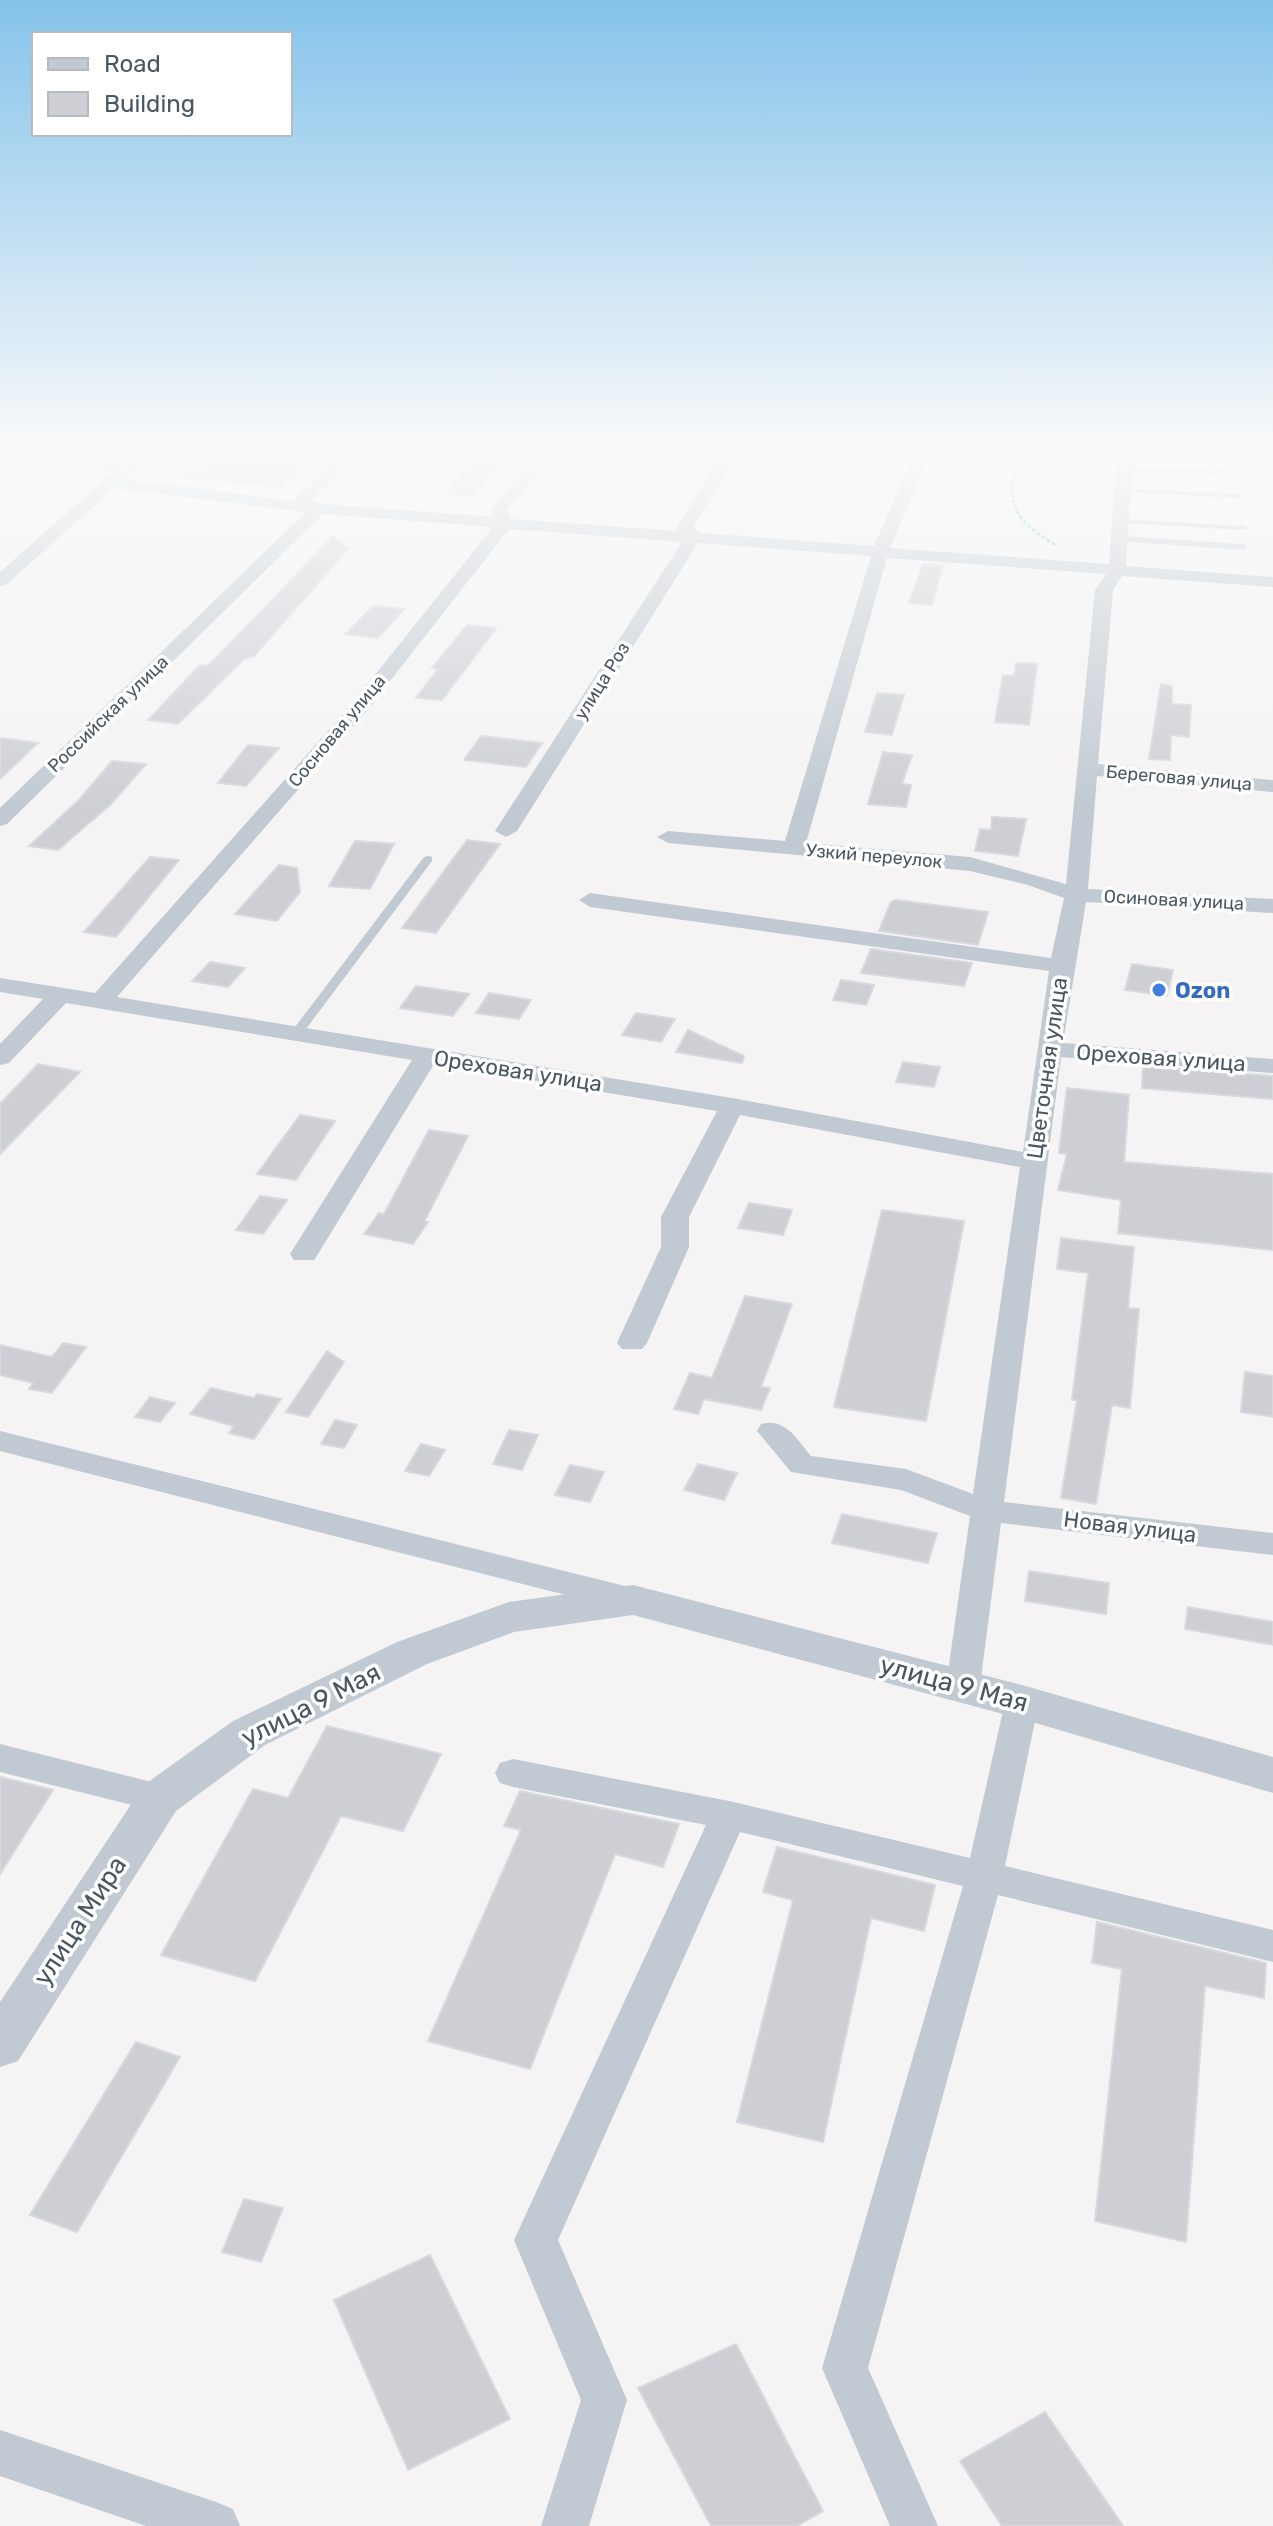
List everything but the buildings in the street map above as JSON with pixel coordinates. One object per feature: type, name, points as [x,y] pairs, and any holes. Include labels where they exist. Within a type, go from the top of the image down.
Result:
[{"type":"street","name":"Российская улица","points":[[0,820],[257,570]]},
{"type":"street","name":"Сосновая улица","points":[[102,1000],[358,709],[468,570]]},
{"type":"street","name":"улица Роз","points":[[506,831],[672,570]]},
{"type":"street","points":[[793,850],[875,570]]},
{"type":"street","points":[[1104,570],[1273,582]]},
{"type":"street","name":"Цветочная улица","points":[[963,1686],[1061,966],[1076,895],[1085,769],[1104,590],[1117,571]]},
{"type":"street","name":"Береговая улица","points":[[1085,769],[1273,786]]},
{"type":"street","name":"Узкий переулок","points":[[668,837],[970,864],[1036,880],[1076,895]]},
{"type":"street","name":"Осиновая улица","points":[[1076,895],[1273,906]]},
{"type":"street","points":[[590,900],[1061,966]]},
{"type":"street","name":"Ореховая улица","points":[[0,985],[732,1106],[1035,1162]]},
{"type":"street","points":[[0,1058],[61,994]]},
{"type":"street","name":"Ореховая улица","points":[[1050,1049],[1273,1066]]},
{"type":"street","points":[[304,1254],[427,1056]]},
{"type":"street","points":[[632,1343],[675,1247],[675,1217],[732,1106]]},
{"type":"street","name":"Новая улица","points":[[772,1431],[802,1465],[906,1480],[988,1511],[1273,1544]]},
{"type":"street","name":"улица 9 Мая","points":[[0,1441],[963,1686],[1273,1775]]},
{"type":"street","name":"улица 9 Мая","points":[[160,1798],[249,1733],[412,1653],[509,1617],[633,1600]]},
{"type":"street","points":[[914,2526],[845,2368],[984,1878],[1022,1702]]},
{"type":"street","points":[[0,1758],[160,1798]]},
{"type":"street","points":[[513,1773],[729,1815],[1273,1946]]},
{"type":"street","name":"улица Мира","points":[[0,2045],[160,1798]]},
{"type":"street","points":[[565,2526],[604,2400],[536,2240],[729,1815]]},
{"type":"street","points":[[0,2453],[216,2526]]},
{"type":"lane","points":[[296,1034],[428,859]]},
{"type":"place","name":"Ozon","points":[[1159,990]]}]
